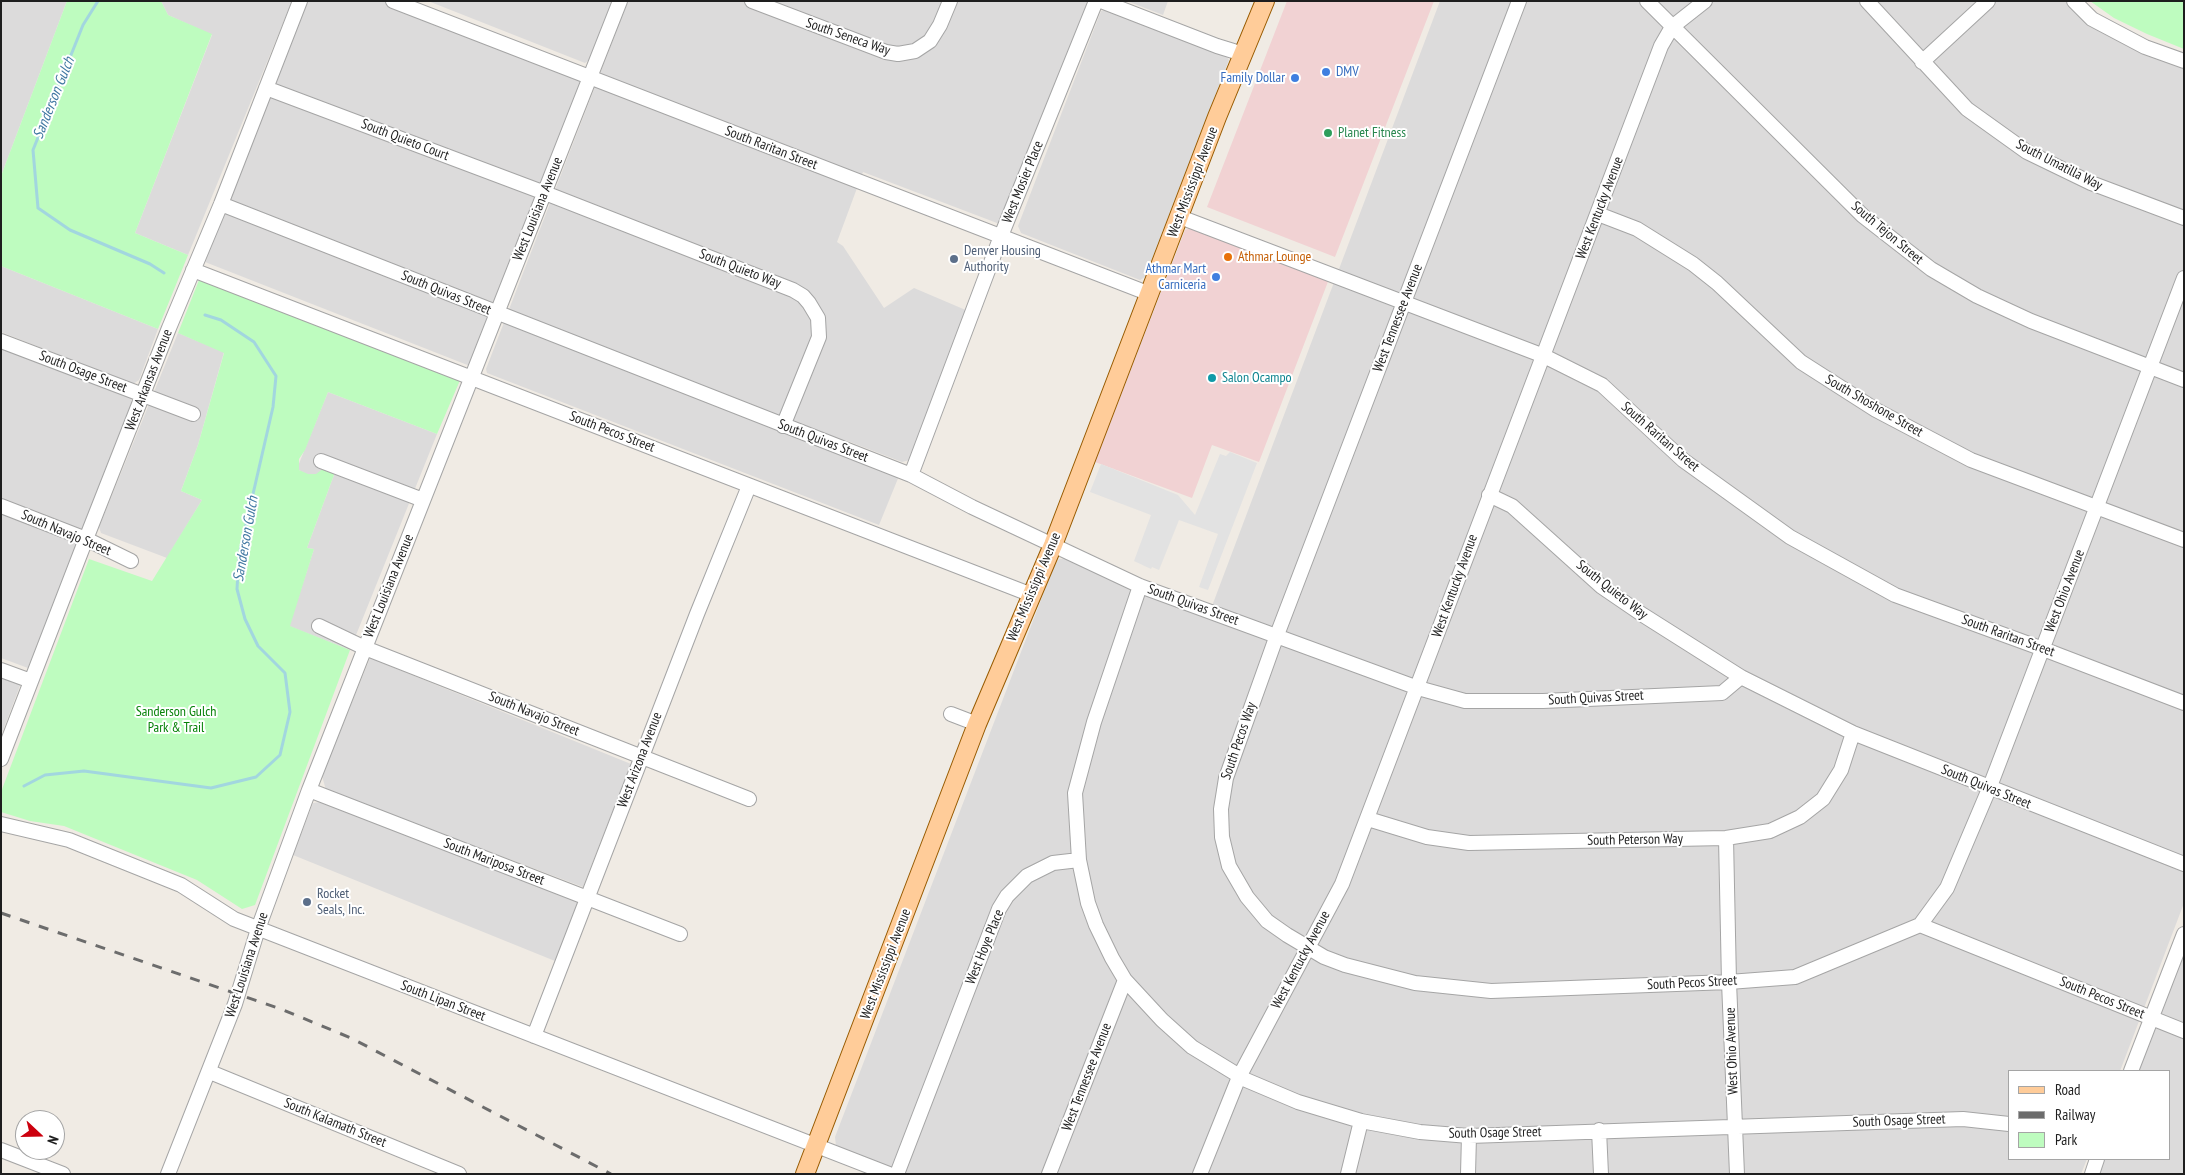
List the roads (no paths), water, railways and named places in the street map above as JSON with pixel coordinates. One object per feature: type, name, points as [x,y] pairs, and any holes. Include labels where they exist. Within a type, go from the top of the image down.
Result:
[{"type":"main road","name":"West Mississippi Avenue","points":[[805,1174],[977,724],[1052,545],[1265,1]]},
{"type":"street","name":"West Arkansas Avenue","points":[[1,759],[86,539],[221,204],[300,1]]},
{"type":"street","name":"South Raritan Street","points":[[393,1],[1150,294]]},
{"type":"street","name":"West Louisiana Avenue","points":[[168,1174],[210,1072],[239,993],[258,929],[308,790],[620,1]]},
{"type":"street","name":"South Seneca Way","points":[[752,1],[886,52],[898,54],[915,51],[930,41],[940,25],[950,1]]},
{"type":"street","name":"West Mosier Place","points":[[910,475],[1001,236],[1096,1]]},
{"type":"street","points":[[1101,1],[1243,54]]},
{"type":"street","name":"West Tennessee Avenue","points":[[1277,635],[1519,1]]},
{"type":"street","name":"South Tejon Street","points":[[1647,1],[1863,216],[1914,257],[1947,279],[1990,303],[2030,321],[2184,380]]},
{"type":"street","name":"West Kentucky Avenue","points":[[1200,1174],[1239,1077],[1342,884],[1418,688],[1489,495],[1598,214],[1660,46],[1672,27],[1705,1]]},
{"type":"street","name":"South Umatilla Way","points":[[1867,1],[1966,110],[2028,152],[2091,183],[2184,218]]},
{"type":"street","points":[[1922,62],[1988,1]]},
{"type":"street","points":[[2074,1],[2092,20],[2145,47],[2184,61]]},
{"type":"street","name":"South Quieto Court","points":[[266,88],[545,193]]},
{"type":"street","name":"South Quieto Way","points":[[545,193],[793,290],[803,296],[818,318],[819,337],[783,426]]},
{"type":"street","name":"South Quivas Street","points":[[221,204],[910,475],[1140,586],[1418,688],[1465,702],[1544,701],[1722,693],[1742,677],[1852,733],[1989,789],[2184,864]]},
{"type":"street","name":"South Shoshone Street","points":[[1598,214],[1637,229],[1693,264],[1717,283],[1801,362],[1876,410],[1971,460],[2184,540]]},
{"type":"street","name":"South Raritan Street","points":[[1180,217],[1544,356],[1602,385],[1683,460],[1790,537],[1895,595],[2184,702]]},
{"type":"street","name":"South Pecos Street","points":[[193,270],[1032,595]]},
{"type":"street","name":"West Ohio Avenue","points":[[1920,925],[1947,888],[1989,789],[2184,278]]},
{"type":"street","name":"South Osage Street","points":[[1,341],[193,414]]},
{"type":"street","points":[[321,461],[423,500]]},
{"type":"street","name":"West Arizona Avenue","points":[[534,1036],[696,614],[749,486]]},
{"type":"street","name":"South Quieto Way","points":[[1489,495],[1512,506],[1602,586],[1643,615],[1742,677]]},
{"type":"street","name":"South Navajo Street","points":[[1,506],[86,539],[131,561]]},
{"type":"street","points":[[1079,860],[1075,793],[1094,722],[1140,586]]},
{"type":"street","name":"South Navajo Street","points":[[320,626],[365,648],[750,799]]},
{"type":"street","name":"South Pecos Way","points":[[1225,852],[1220,809],[1226,778],[1277,635]]},
{"type":"street","points":[[1,670],[31,682]]},
{"type":"street","points":[[951,714],[977,724]]},
{"type":"street","name":"South Peterson Way","points":[[1368,819],[1427,837],[1469,843],[1726,838],[1770,831],[1813,808],[1823,799],[1845,758],[1852,733]]},
{"type":"street","name":"South Mariposa Street","points":[[308,790],[680,934]]},
{"type":"street","name":"South Lipan Street","points":[[1,824],[69,840],[181,885],[234,919],[258,929],[889,1174]]},
{"type":"street","name":"West Ohio Avenue","points":[[1726,838],[1729,982],[1737,1174]]},
{"type":"street","name":"South Pecos Street","points":[[1225,852],[1235,878],[1267,921],[1307,948],[1345,965],[1415,983],[1491,991],[1729,982],[1795,977],[1920,925],[2184,1031]]},
{"type":"street","name":"South Osage Street","points":[[1079,860],[1088,903],[1096,925],[1125,980],[1178,1036],[1239,1077],[1267,1091],[1361,1121],[1420,1132],[1469,1136],[1599,1130],[1963,1119],[2008,1124]]},
{"type":"street","name":"West Hoye Place","points":[[897,1174],[999,909],[1017,885],[1034,872],[1053,863],[1079,860]]},
{"type":"street","points":[[2132,1070],[2184,934]]},
{"type":"street","name":"West Tennessee Avenue","points":[[1049,1174],[1125,980]]},
{"type":"street","name":"South Kalamath Street","points":[[210,1072],[460,1174]]},
{"type":"street","points":[[1348,1174],[1361,1121]]},
{"type":"street","points":[[1599,1130],[1601,1174]]},
{"type":"street","points":[[1468,1174],[1469,1136]]},
{"type":"street","points":[[1,1150],[63,1174]]},
{"type":"street","points":[[2092,1174],[2098,1160]]},
{"type":"waterway","name":"Sanderson Gulch","points":[[98,1],[83,25],[33,150],[38,208],[70,230],[150,264],[164,273]]},
{"type":"waterway","name":"Sanderson Gulch","points":[[24,786],[45,775],[84,771],[211,788],[256,777],[280,755],[290,712],[285,673],[258,646],[245,619],[237,589],[239,555],[273,407],[276,376],[254,342],[221,320],[205,315]]},
{"type":"railway","points":[[1,913],[281,1009],[351,1038],[611,1174]]},
{"type":"place","name":"DMV","points":[[1326,72]]},
{"type":"place","name":"Family Dollar","points":[[1295,78]]},
{"type":"place","name":"Planet Fitness","points":[[1328,133]]},
{"type":"place","name":"Athmar Lounge","points":[[1228,257]]},
{"type":"place","name":"Denver Housing Authority","points":[[954,259]]},
{"type":"place","name":"Athmar Mart Carniceria","points":[[1216,277]]},
{"type":"place","name":"Salon Ocampo","points":[[1212,378]]},
{"type":"place","name":"Rocket Seals, Inc.","points":[[307,902]]},
{"type":"park label","name":"Sanderson Gulch Park & Trail","points":[[176,720]]}]
